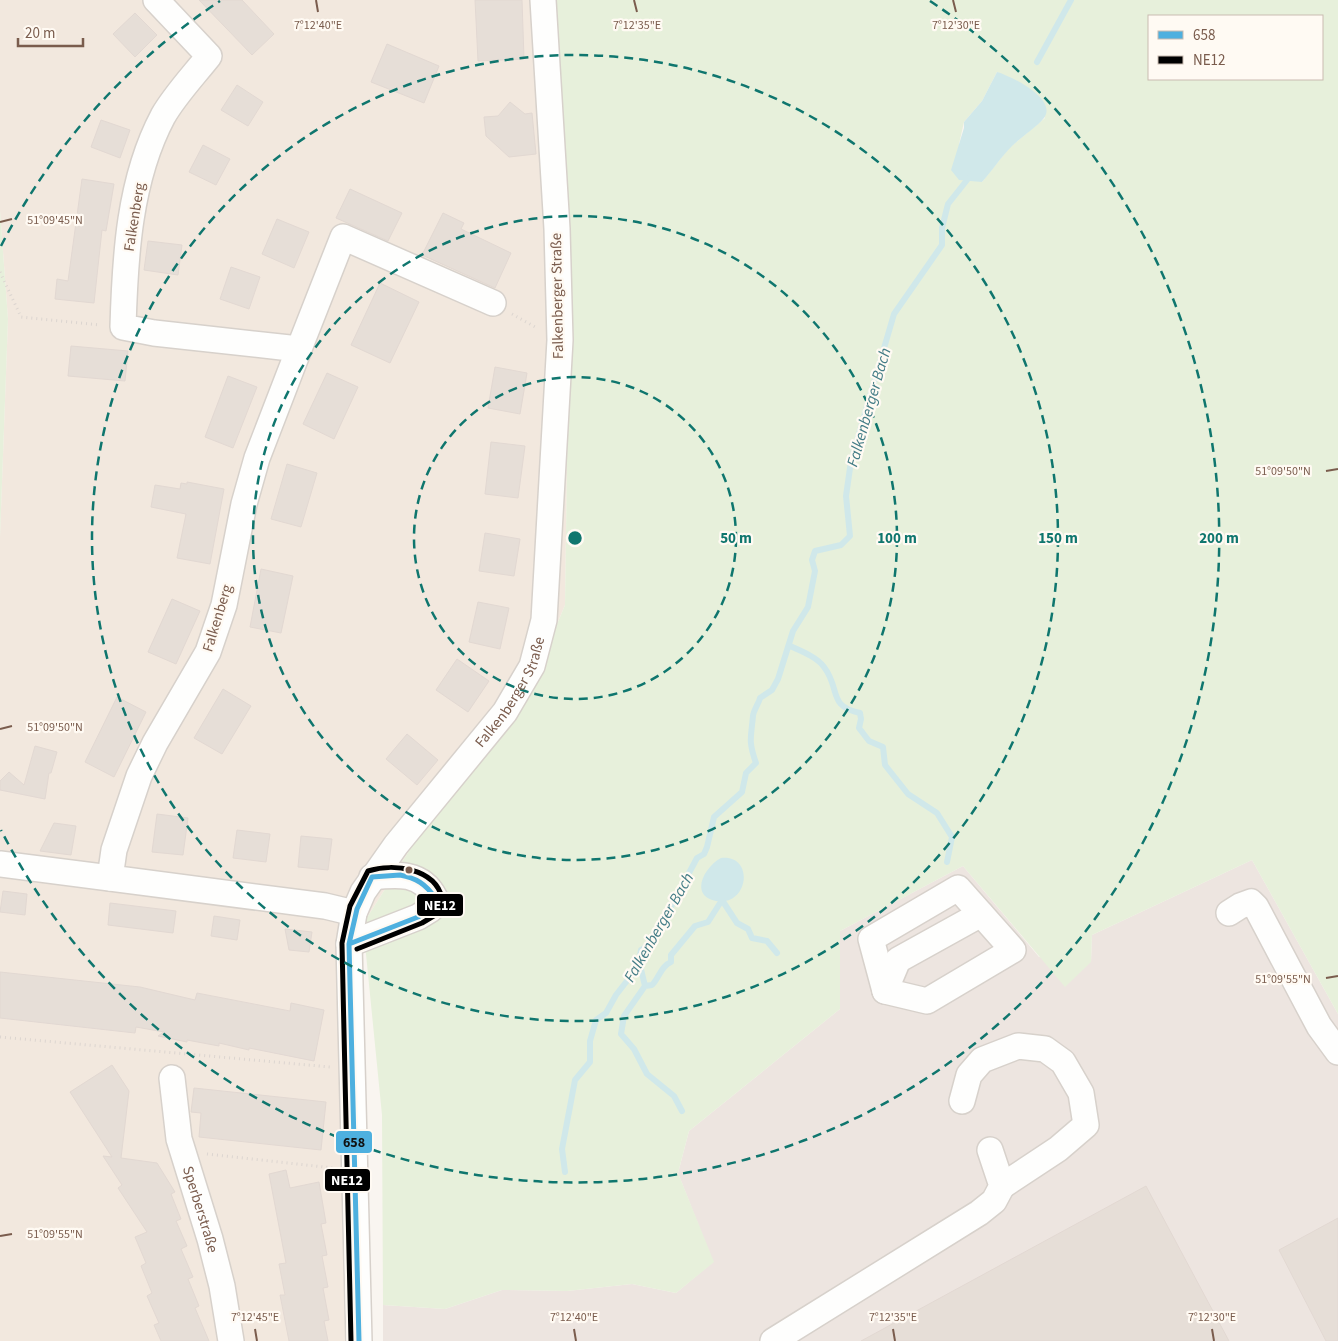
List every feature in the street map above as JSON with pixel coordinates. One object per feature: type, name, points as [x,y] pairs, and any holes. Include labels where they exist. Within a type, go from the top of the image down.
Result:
[{"type":"street","name":"Falkenberg","points":[[123,328],[132,218],[140,173],[164,115],[209,56],[156,0]]},
{"type":"street","name":"Falkenberger Straße","points":[[359,1341],[349,944],[354,913],[372,877],[505,712],[532,666],[544,620],[560,340],[557,229],[543,0]]},
{"type":"street","name":"Falkenberg","points":[[110,878],[114,850],[139,776],[155,743],[208,652],[224,605],[244,504],[257,458],[344,237],[493,303]]},
{"type":"street","points":[[123,328],[299,349]]},
{"type":"street","points":[[0,864],[325,906],[354,913]]},
{"type":"street","points":[[349,944],[418,917],[430,909],[435,898],[430,887],[414,877],[394,874],[372,877]]},
{"type":"street","points":[[958,888],[1013,950],[927,1001],[885,991],[871,939],[958,888]]},
{"type":"street","points":[[1229,913],[1251,902],[1256,907],[1319,1026],[1338,1052]]},
{"type":"street","points":[[885,991],[898,960],[981,914]]},
{"type":"street","points":[[773,1341],[979,1213],[994,1201],[1002,1186],[1058,1149],[1086,1125],[1081,1093],[1063,1062],[1045,1049],[1018,1046],[982,1060],[969,1075],[962,1100]]},
{"type":"street","name":"Sperberstraße","points":[[172,1078],[179,1139],[210,1239],[222,1286],[231,1341]]},
{"type":"street","points":[[990,1150],[1002,1186]]},
{"type":"path","points":[[0,272],[21,317],[123,328]]},
{"type":"path","points":[[493,303],[560,340]]},
{"type":"path","points":[[0,1037],[352,1069]]},
{"type":"path","points":[[182,1151],[356,1170]]},
{"type":"shaded area","points":[[0,0],[553,0],[569,324],[565,605],[522,708],[414,843],[363,924],[364,1135],[358,1341],[0,1341],[0,537],[8,319],[0,211]]},
{"type":"shaded area","points":[[1252,860],[1338,1014],[1338,1341],[383,1341],[383,1305],[445,1309],[502,1290],[567,1291],[632,1284],[676,1293],[713,1262],[678,1173],[689,1131],[840,1009],[840,931],[963,866],[1039,957],[1091,962],[1092,935]]},
{"type":"green space","points":[[553,0],[1338,0],[1338,1014],[1252,860],[1092,935],[1091,962],[1065,987],[963,866],[840,931],[840,1009],[689,1131],[678,1173],[714,1262],[676,1293],[632,1284],[567,1291],[502,1290],[445,1309],[383,1305],[382,1115],[363,924],[414,843],[522,708],[565,605],[569,324]],"holes":[[[997,72],[1030,89],[1045,118],[1009,148],[982,182],[959,144],[964,122],[982,101]]]},
{"type":"green space","points":[[0,211],[8,319],[0,537]]},
{"type":"water","points":[[997,72],[1031,89],[1045,103],[1047,111],[1044,118],[1012,146],[982,182],[959,180],[951,170],[964,128],[964,122],[982,101]]},
{"type":"water","points":[[721,858],[732,859],[739,864],[743,871],[744,880],[741,889],[727,901],[716,901],[708,898],[701,888],[702,881],[709,868]]},
{"type":"building","points":[[199,0],[242,0],[274,34],[252,55]]},
{"type":"building","points":[[475,0],[522,0],[524,59],[478,61]]},
{"type":"building","points":[[135,13],[157,35],[135,57],[113,34]]},
{"type":"building","points":[[387,44],[439,66],[424,103],[371,82]]},
{"type":"building","points":[[237,85],[263,102],[248,126],[221,110]]},
{"type":"building","points":[[510,102],[525,114],[532,113],[536,154],[509,157],[486,136],[484,117],[498,116]]},
{"type":"building","points":[[101,120],[130,130],[120,158],[91,147]]},
{"type":"building","points":[[203,145],[230,159],[216,185],[189,172]]},
{"type":"building","points":[[82,179],[114,184],[106,231],[102,230],[94,303],[55,299],[57,279],[68,281]]},
{"type":"building","points":[[350,189],[402,213],[388,241],[336,218]]},
{"type":"building","points":[[443,213],[464,223],[461,229],[511,253],[495,288],[422,255]]},
{"type":"building","points":[[277,219],[309,232],[294,268],[262,254]]},
{"type":"building","points":[[148,241],[182,245],[178,275],[144,270]]},
{"type":"building","points":[[231,267],[260,277],[249,309],[220,299]]},
{"type":"building","points":[[380,283],[419,302],[390,363],[351,345]]},
{"type":"building","points":[[71,346],[128,351],[125,381],[68,376]]},
{"type":"building","points":[[495,367],[527,373],[520,414],[488,408]]},
{"type":"building","points":[[327,373],[358,387],[334,439],[303,424]]},
{"type":"building","points":[[228,376],[257,387],[233,448],[205,437]]},
{"type":"building","points":[[491,442],[525,446],[518,498],[485,494]]},
{"type":"building","points":[[287,464],[317,473],[301,527],[271,519]]},
{"type":"building","points":[[187,482],[224,489],[210,564],[177,558],[186,514],[151,507],[155,485],[180,489],[181,483],[187,484]]},
{"type":"building","points":[[485,533],[520,539],[514,576],[479,571]]},
{"type":"building","points":[[261,569],[293,576],[281,633],[250,627]]},
{"type":"building","points":[[172,599],[200,611],[176,664],[148,652]]},
{"type":"building","points":[[478,602],[509,608],[500,649],[469,642]]},
{"type":"building","points":[[457,659],[489,681],[468,712],[436,690]]},
{"type":"building","points":[[223,689],[251,706],[222,754],[194,738]]},
{"type":"building","points":[[117,697],[146,712],[114,777],[85,762]]},
{"type":"building","points":[[407,734],[438,760],[417,785],[386,759]]},
{"type":"building","points":[[35,746],[57,752],[51,773],[49,773],[45,799],[0,790],[0,781],[9,772],[24,785]]},
{"type":"building","points":[[157,814],[188,818],[183,855],[152,852]]},
{"type":"building","points":[[54,823],[76,826],[71,855],[40,851]]},
{"type":"building","points":[[237,830],[270,834],[266,862],[233,858]]},
{"type":"building","points":[[301,836],[332,839],[328,870],[298,867]]},
{"type":"building","points":[[3,891],[27,894],[25,915],[0,912]]},
{"type":"building","points":[[110,903],[176,911],[173,933],[108,925]]},
{"type":"building","points":[[214,916],[240,920],[237,940],[211,936]]},
{"type":"building","points":[[285,929],[312,932],[309,952],[289,950]]},
{"type":"building","points":[[0,972],[140,987],[195,1000],[197,993],[290,1011],[291,1003],[324,1010],[314,1061],[219,1043],[219,1046],[187,1040],[187,1042],[158,1036],[164,1032],[136,1027],[135,1033],[0,1018]]},
{"type":"building","points":[[112,1065],[129,1091],[121,1158],[157,1163],[175,1192],[171,1194],[181,1219],[176,1221],[187,1246],[181,1249],[193,1277],[188,1279],[199,1306],[195,1308],[209,1341],[161,1341],[154,1325],[159,1323],[147,1296],[152,1293],[141,1266],[146,1263],[135,1237],[147,1232],[118,1188],[122,1185],[103,1156],[112,1157],[70,1092]]},
{"type":"building","points":[[194,1088],[326,1102],[321,1150],[199,1137],[201,1113],[191,1112]]},
{"type":"building","points":[[286,1170],[290,1188],[319,1182],[326,1223],[321,1224],[327,1255],[322,1256],[328,1287],[323,1288],[329,1320],[324,1321],[328,1341],[289,1341],[280,1295],[285,1295],[279,1264],[286,1263],[269,1174]]},
{"type":"building","points":[[1146,1186],[1229,1341],[861,1341]]},
{"type":"building","points":[[1338,1218],[1338,1341],[1326,1341],[1279,1250]]},
{"type":"waterway","name":"Falkenberger Bach","points":[[1037,62],[1071,0]]},
{"type":"waterway","name":"Falkenberger Bach","points":[[565,1172],[562,1149],[575,1080],[590,1062],[590,1041],[596,1020],[606,1013],[616,995],[630,977],[639,961],[641,950],[652,939],[697,858],[704,854],[714,817],[742,792],[746,773],[756,763],[751,744],[753,714],[760,698],[772,690],[778,679],[793,631],[808,607],[815,571],[812,560],[815,551],[841,545],[850,536],[846,496],[851,461],[894,314],[942,245],[942,228],[948,204],[971,175]]},
{"type":"waterway","points":[[790,646],[821,663],[829,675],[839,701],[843,706],[860,713],[859,728],[869,741],[883,747],[885,765],[908,794],[937,813],[952,837],[947,862]]},
{"type":"waterway","points":[[645,986],[652,985],[662,969],[671,962],[671,955],[695,926],[708,922],[722,900],[737,923],[748,929],[752,938],[767,941],[777,953]]},
{"type":"waterway","points":[[639,961],[645,986],[624,1016],[621,1034],[634,1049],[647,1074],[674,1096],[682,1111]]},
{"type":"transit line","name":"NE12","points":[[342,943],[350,906],[368,871],[389,868],[412,870],[431,880],[438,888],[442,898],[437,914],[422,923],[357,949]]},
{"type":"transit line","name":"658","points":[[400,875],[416,880],[428,889],[435,898],[431,909],[418,917],[349,944],[357,909],[372,877],[400,875]]},
{"type":"transit line","name":"NE12","points":[[342,944],[351,1341]]},
{"type":"transit line","name":"658","points":[[349,944],[359,1341]]}]
